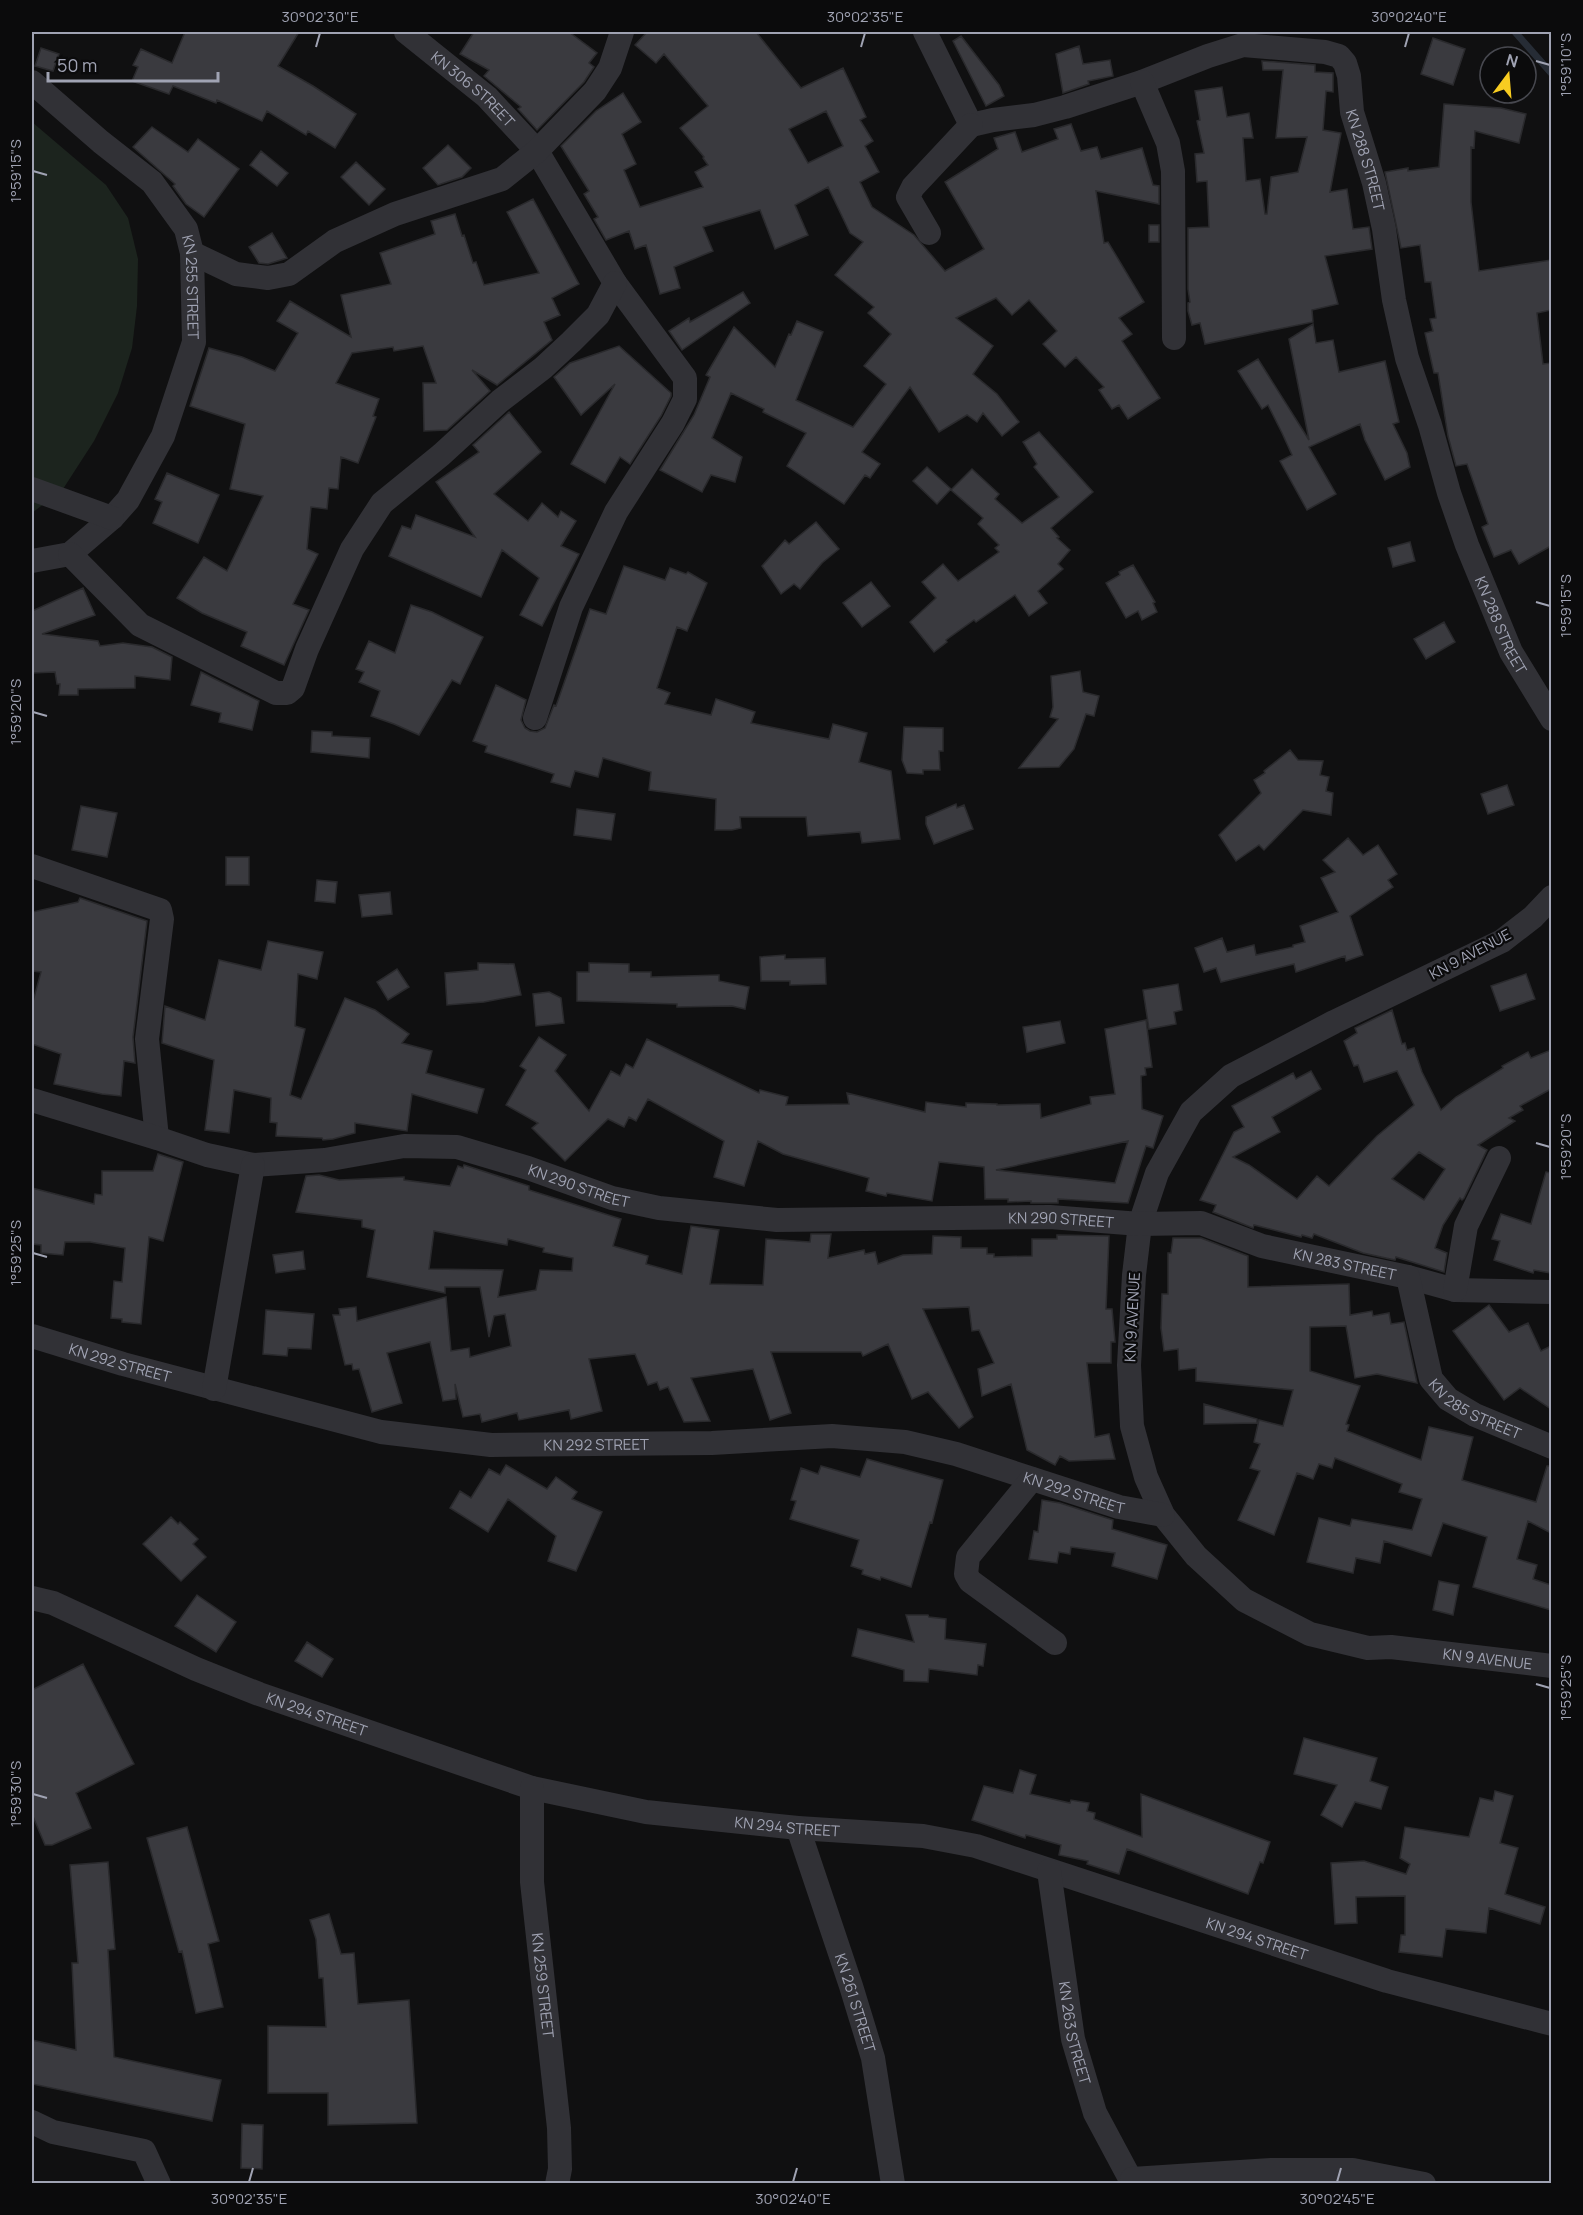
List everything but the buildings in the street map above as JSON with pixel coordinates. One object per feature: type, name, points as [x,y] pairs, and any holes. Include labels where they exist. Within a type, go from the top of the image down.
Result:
[{"type":"street","name":"KN 306 STREET","points":[[406,32],[487,97],[537,151],[615,283],[685,378],[685,399],[673,423],[616,512],[572,607],[535,718]]},
{"type":"street","points":[[192,253],[236,274],[267,278],[290,274],[335,242],[395,214],[502,179],[537,151],[596,91],[610,68],[622,32]]},
{"type":"street","points":[[925,32],[971,125],[913,187],[908,197],[929,233]]},
{"type":"street","name":"KN 288 STREET","points":[[971,125],[993,120],[1034,116],[1142,82],[1208,56],[1244,38],[1325,52],[1339,56],[1346,63],[1352,112],[1374,183],[1384,229],[1394,300],[1407,358],[1430,425],[1449,494],[1467,546],[1511,652],[1551,719]]},
{"type":"street","name":"KN 255 STREET","points":[[32,82],[101,142],[152,182],[186,229],[192,253],[194,342],[163,436],[128,500],[112,518],[70,554]]},
{"type":"street","points":[[1142,82],[1168,143],[1173,171],[1174,338]]},
{"type":"street","points":[[32,561],[70,554],[140,625],[276,693],[286,693],[293,688],[307,649],[352,549],[382,503],[571,342],[598,315],[615,283]]},
{"type":"street","points":[[32,489],[112,518]]},
{"type":"street","points":[[32,866],[160,910],[162,919],[147,1039],[157,1138]]},
{"type":"street","name":"KN 9 AVENUE","points":[[1551,897],[1533,917],[1502,940],[1334,1022],[1231,1076],[1191,1112],[1157,1173],[1140,1224],[1134,1275],[1129,1365],[1131,1426],[1146,1477],[1163,1515],[1196,1556],[1244,1600],[1310,1634],[1368,1648],[1391,1647],[1551,1666]]},
{"type":"street","name":"KN 290 STREET","points":[[32,1100],[207,1155],[253,1166],[325,1160],[404,1146],[457,1147],[528,1168],[612,1198],[659,1208],[777,1220],[1050,1217],[1140,1224]]},
{"type":"street","points":[[1455,1290],[1466,1226],[1499,1158]]},
{"type":"street","points":[[214,1389],[253,1166]]},
{"type":"street","name":"KN 283 STREET","points":[[1140,1224],[1201,1223],[1262,1246],[1408,1276],[1455,1290],[1551,1292]]},
{"type":"street","name":"KN 285 STREET","points":[[1408,1276],[1431,1379],[1448,1399],[1475,1415],[1551,1447]]},
{"type":"street","name":"KN 292 STREET","points":[[32,1336],[123,1364],[381,1432],[491,1445],[712,1443],[832,1436],[905,1442],[956,1454],[1119,1507],[1163,1515]]},
{"type":"street","points":[[1032,1479],[968,1557],[966,1574],[970,1581],[1055,1643]]},
{"type":"street","name":"KN 294 STREET","points":[[32,1598],[53,1603],[196,1669],[259,1694],[531,1788],[646,1812],[798,1828],[923,1836],[976,1846],[1387,1981],[1551,2024]]},
{"type":"street","name":"KN 259 STREET","points":[[531,1788],[532,1882],[559,2128],[560,2169],[557,2184]]},
{"type":"street","name":"KN 261 STREET","points":[[798,1828],[873,2058],[892,2184]]},
{"type":"street","name":"KN 263 STREET","points":[[1048,1871],[1073,2039],[1095,2114],[1133,2181]]},
{"type":"street","points":[[32,2122],[52,2132],[144,2151],[159,2184]]},
{"type":"street","points":[[1133,2181],[1271,2170],[1353,2170],[1424,2184]]},
{"type":"shaded area","points":[[32,122],[106,185],[128,218],[138,259],[137,306],[132,348],[118,393],[94,441],[63,489],[32,513]]},
{"type":"waterway","points":[[1515,32],[1552,74]]}]
